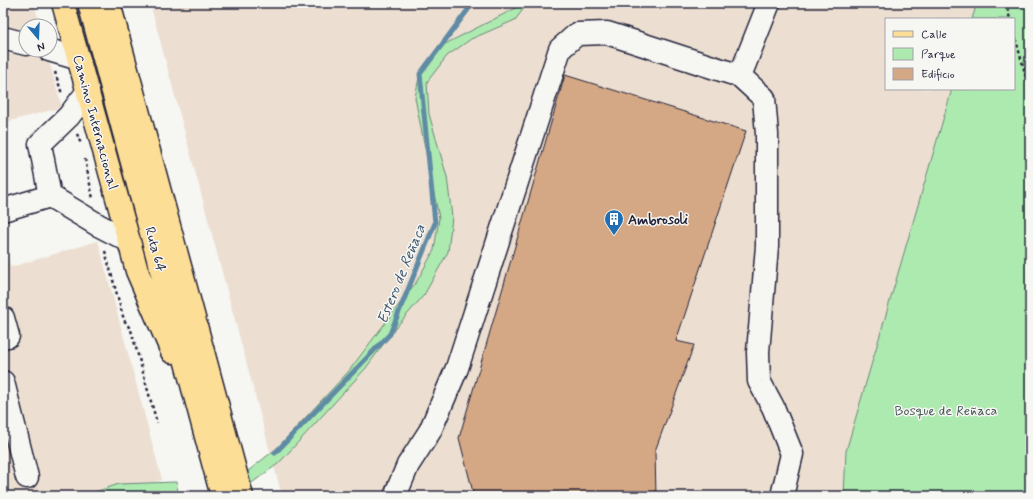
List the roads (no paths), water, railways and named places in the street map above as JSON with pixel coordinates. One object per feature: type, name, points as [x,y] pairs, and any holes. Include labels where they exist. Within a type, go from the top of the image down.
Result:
[{"type":"main road","name":"Camino Internacional","points":[[63,3],[137,271],[172,351],[207,438]]},
{"type":"main road","name":"Ruta 64","points":[[89,3],[222,496]]},
{"type":"main road","name":"Ruta 64","points":[[110,3],[242,496]]},
{"type":"lane","points":[[740,76],[769,3]]},
{"type":"lane","points":[[395,496],[408,465],[430,432],[457,368],[560,49],[577,34],[607,33],[740,76],[764,98],[767,134],[767,246],[758,352],[759,381],[776,414],[792,454],[782,496]]},
{"type":"lane","points":[[3,38],[18,42]]},
{"type":"lane","points":[[58,53],[79,59]]},
{"type":"lane","points":[[88,91],[69,116],[40,144],[50,196],[98,226],[129,241]]},
{"type":"lane","points":[[3,210],[50,196]]},
{"type":"lane","points":[[3,318],[8,336],[3,337]]},
{"type":"lane","points":[[3,382],[27,477]]},
{"type":"waterway","name":"Estero de Reñaca","points":[[275,453],[390,334],[435,223],[420,74],[473,3]]},
{"type":"place","name":"Ambrosoli","points":[[614,236]]},
{"type":"park label","name":"Bosque de Reñaca","points":[[946,410]]}]
